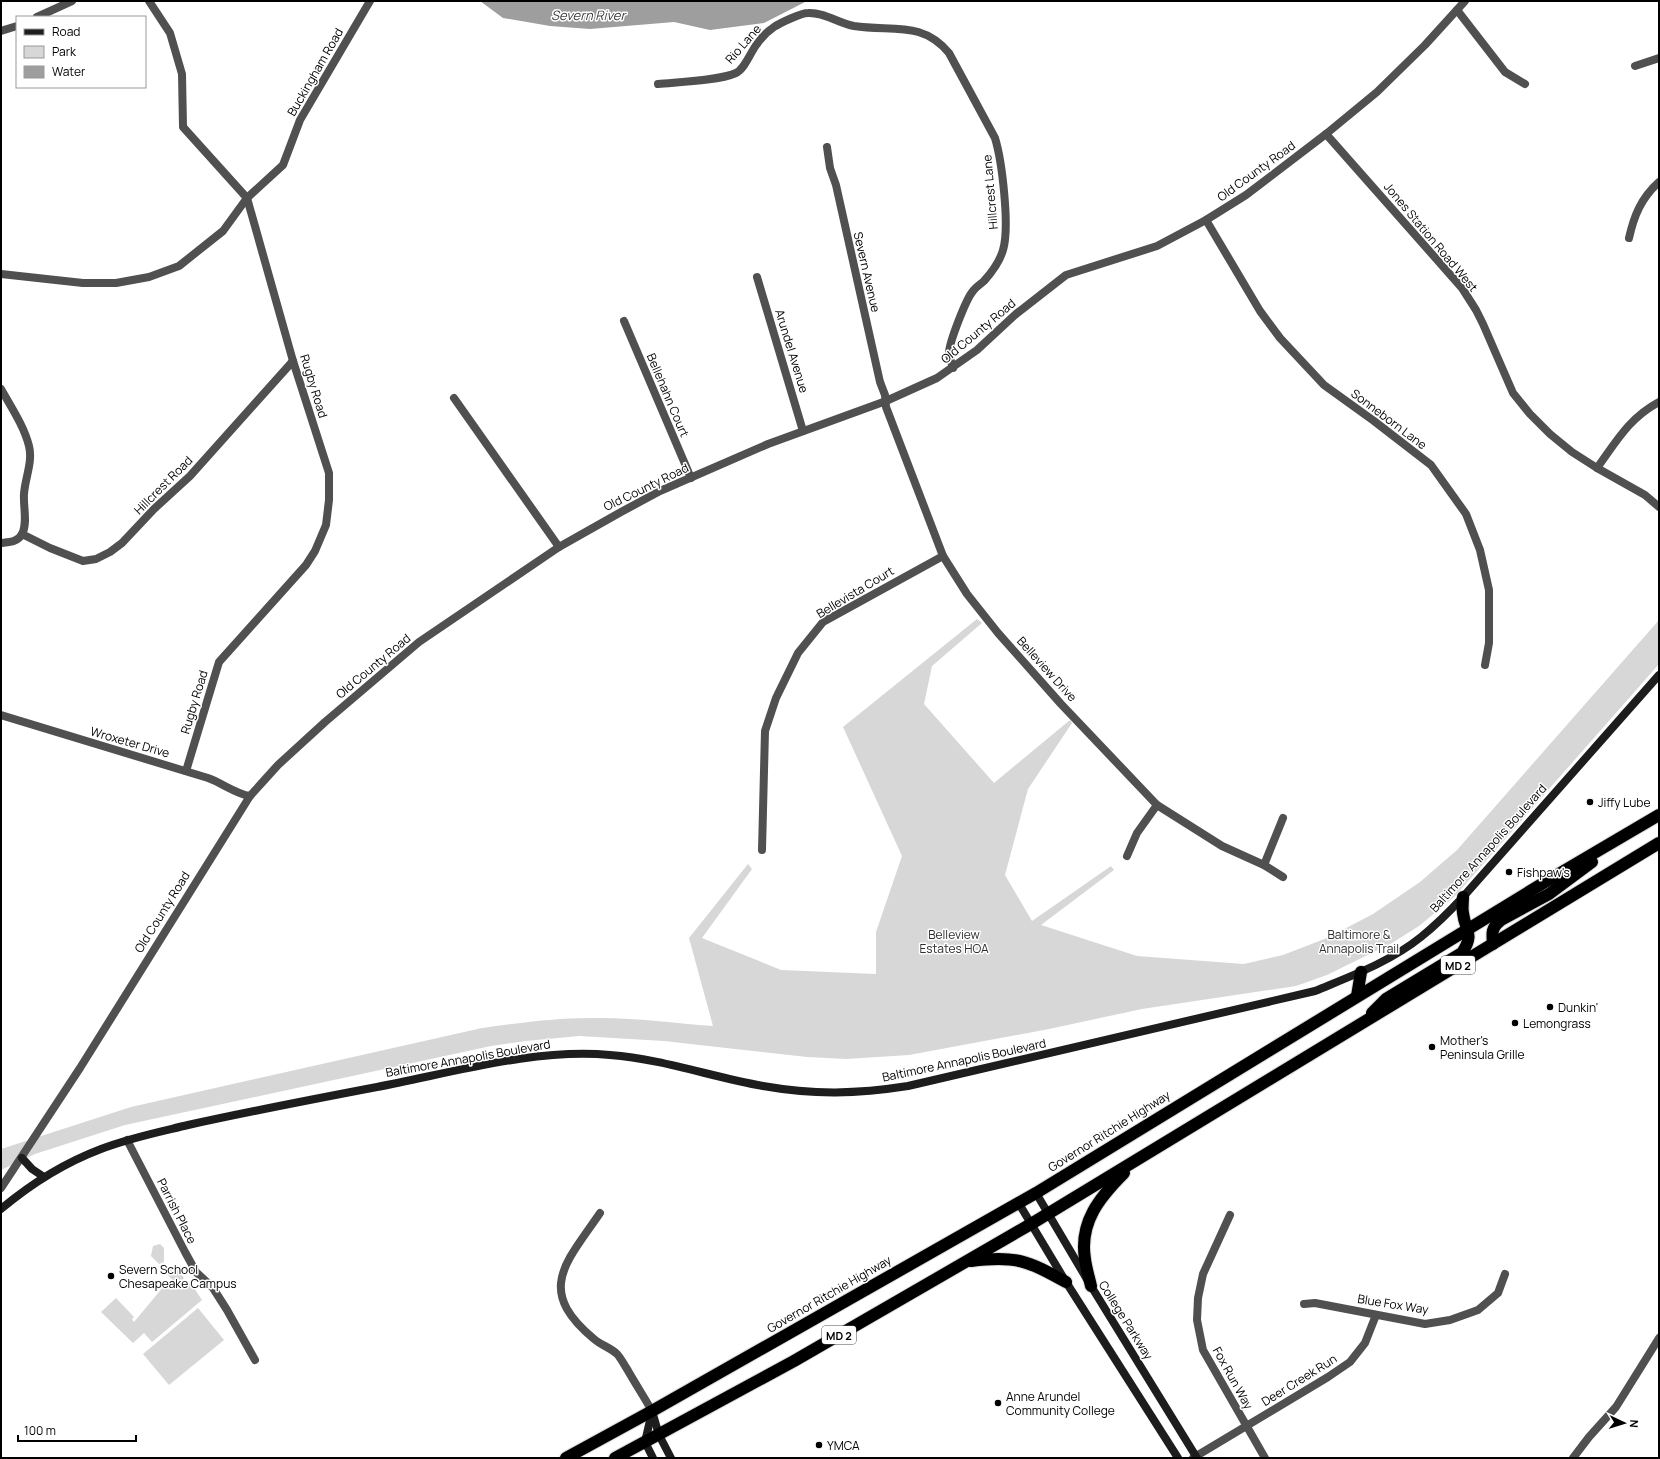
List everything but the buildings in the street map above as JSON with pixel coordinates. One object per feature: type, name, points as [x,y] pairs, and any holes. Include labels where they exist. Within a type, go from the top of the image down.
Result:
[{"type":"highway","name":"Governor Ritchie Highway","points":[[566,1458],[652,1411],[1036,1193],[1357,996],[1659,815]]},
{"type":"highway","points":[[1493,944],[1492,931],[1494,926],[1501,920],[1549,894],[1643,824]]},
{"type":"highway","name":"MD 2","points":[[616,1458],[794,1361],[1049,1214],[1659,843]]},
{"type":"highway","points":[[1358,1026],[1386,998],[1462,952],[1466,946],[1468,938],[1468,929],[1463,914],[1463,897]]},
{"type":"highway","points":[[1357,996],[1361,972]]},
{"type":"highway","points":[[1091,1286],[1085,1258],[1084,1244],[1091,1216],[1096,1204],[1106,1190],[1137,1160]]},
{"type":"highway","points":[[966,1261],[1008,1258],[1043,1268],[1066,1282]]},
{"type":"street","points":[[39,16],[72,1]]},
{"type":"street","name":"Rugby Road","points":[[149,1],[170,33],[182,74],[183,127],[246,198],[293,361],[329,472],[329,500],[326,525],[315,551],[306,565],[219,662],[186,771]]},
{"type":"street","name":"Buckingham Road","points":[[1,274],[88,283],[127,282],[149,277],[179,266],[223,231],[246,198],[283,166],[300,120],[370,1]]},
{"type":"street","name":"Old County Road","points":[[1,1188],[22,1158],[250,796],[278,765],[325,722],[402,656],[449,621],[559,547],[621,512],[660,491],[768,444],[886,401],[937,378],[977,350],[1016,314],[1066,275],[1157,246],[1206,220],[1246,195],[1326,134],[1377,92],[1400,70],[1465,1]]},
{"type":"street","points":[[1457,10],[1505,72],[1525,84]]},
{"type":"street","name":"Rio Lane","points":[[658,84],[713,78],[737,73],[748,59],[756,44],[774,27],[806,13],[821,14],[842,23]]},
{"type":"street","name":"Hillcrest Lane","points":[[842,23],[855,26],[901,28],[923,34],[940,42],[949,53],[995,138],[999,150],[1004,194],[1004,250],[998,263],[984,281],[972,292],[956,329],[949,353],[953,368]]},
{"type":"street","points":[[1,31],[16,26]]},
{"type":"street","points":[[1635,66],[1659,58]]},
{"type":"street","name":"Jones Station Road West","points":[[1326,134],[1462,288],[1476,310],[1506,380],[1522,405],[1550,434],[1572,452],[1596,468],[1645,495],[1659,507]]},
{"type":"street","name":"Severn Avenue","points":[[828,147],[830,168],[836,185],[867,326],[886,401]]},
{"type":"street","points":[[1629,238],[1637,210],[1644,198],[1659,182]]},
{"type":"street","name":"Sonneborn Lane","points":[[1206,220],[1260,311],[1280,338],[1324,385],[1431,465],[1466,514],[1480,550],[1488,590],[1489,643],[1485,665]]},
{"type":"street","name":"Arundel Avenue","points":[[757,277],[803,431]]},
{"type":"street","name":"Bellehahn Court","points":[[624,321],[691,478]]},
{"type":"street","name":"Hillcrest Road","points":[[22,534],[50,548],[83,561],[96,559],[110,552],[122,543],[154,509],[190,476],[293,361]]},
{"type":"street","points":[[1,389],[24,434],[30,452],[30,462],[24,494],[24,528],[22,534],[12,542],[1,543]]},
{"type":"street","points":[[454,398],[559,547]]},
{"type":"street","name":"Belleview Drive","points":[[886,401],[886,407],[942,556],[967,594],[998,633],[1070,714],[1158,805],[1222,846],[1264,865],[1283,877]]},
{"type":"street","points":[[1596,468],[1616,440],[1634,419],[1659,402]]},
{"type":"street","name":"Bellevista Court","points":[[762,850],[765,731],[776,698],[798,653],[823,622],[942,556]]},
{"type":"street","name":"Baltimore Annapolis Boulevard","points":[[1,1209],[61,1166],[85,1155],[127,1140],[288,1104],[506,1062],[564,1053],[610,1055],[634,1058],[763,1086],[841,1094],[873,1092],[908,1086],[1315,991],[1361,972],[1420,938],[1463,897],[1659,675]]},
{"type":"street","name":"Wroxeter Drive","points":[[1,715],[220,782],[242,795],[250,796]]},
{"type":"street","points":[[1127,856],[1137,833],[1158,805]]},
{"type":"street","points":[[1264,865],[1283,818]]},
{"type":"street","name":"Parrish Place","points":[[127,1140],[196,1272],[213,1288],[255,1360]]},
{"type":"street","points":[[22,1158],[32,1169],[44,1177]]},
{"type":"street","name":"College Parkway","points":[[1036,1193],[1195,1457]]},
{"type":"street","points":[[1018,1202],[1066,1282],[1178,1458]]},
{"type":"street","points":[[600,1213],[568,1259],[561,1277],[561,1295],[566,1308],[594,1339],[618,1354],[652,1411],[659,1435],[671,1458]]},
{"type":"street","name":"Fox Run Way","points":[[1230,1215],[1203,1274],[1198,1298],[1197,1320],[1203,1350],[1265,1458]]},
{"type":"street","name":"Blue Fox Way","points":[[1304,1304],[1315,1303],[1425,1324],[1454,1319],[1478,1310],[1498,1293],[1506,1274]]},
{"type":"street","name":"Deer Creek Run","points":[[1195,1457],[1350,1362],[1365,1343],[1376,1315]]},
{"type":"street","points":[[1573,1458],[1589,1437],[1616,1407],[1659,1338]]},
{"type":"street","points":[[652,1411],[645,1442],[653,1458]]},
{"type":"green space","points":[[977,619],[982,623],[932,666],[924,704],[994,783],[1070,720],[1072,723],[1028,789],[1005,875],[1032,921],[1111,866],[1114,870],[1041,925],[1137,956],[1244,964],[1283,955],[1327,938],[1373,914],[1420,882],[1457,850],[1659,620],[1659,664],[1454,897],[1419,926],[1392,943],[1327,975],[1296,986],[1142,1009],[1049,1029],[909,1055],[846,1059],[807,1057],[664,1041],[579,1036],[526,1041],[491,1046],[125,1125],[35,1154],[1,1170],[1,1149],[131,1107],[482,1028],[577,1018],[637,1019],[713,1026],[689,938],[748,864],[752,869],[702,938],[781,970],[876,974],[876,932],[902,856],[843,727]]},
{"type":"green space","points":[[160,1244],[164,1248],[164,1262],[159,1264],[151,1256],[153,1246]]},
{"type":"green space","points":[[174,1266],[184,1278],[177,1285],[166,1273]]},
{"type":"green space","points":[[190,1282],[202,1300],[152,1342],[144,1333],[133,1343],[101,1312],[116,1298],[134,1317],[132,1319],[134,1322],[164,1286],[171,1290],[177,1286],[180,1288]]},
{"type":"green space","points":[[198,1308],[224,1340],[169,1385],[143,1354]]},
{"type":"water","name":"Severn River","points":[[480,1],[807,1],[764,23],[710,30],[674,22],[590,29],[550,26],[503,18]]},
{"type":"place","name":"Jiffy Lube","points":[[1590,802]]},
{"type":"place","name":"Fishpaw's","points":[[1509,872]]},
{"type":"place","name":"Dunkin'","points":[[1550,1007]]},
{"type":"place","name":"Lemongrass","points":[[1515,1023]]},
{"type":"place","name":"Mother's Peninsula Grille","points":[[1432,1047]]},
{"type":"place","name":"Severn School Chesapeake Campus","points":[[111,1276]]},
{"type":"place","name":"Anne Arundel Community College","points":[[998,1403]]},
{"type":"place","name":"YMCA","points":[[819,1445]]},
{"type":"park label","name":"Belleview Estates HOA","points":[[954,941]]},
{"type":"park label","name":"Baltimore & Annapolis Trail","points":[[1359,941]]}]
